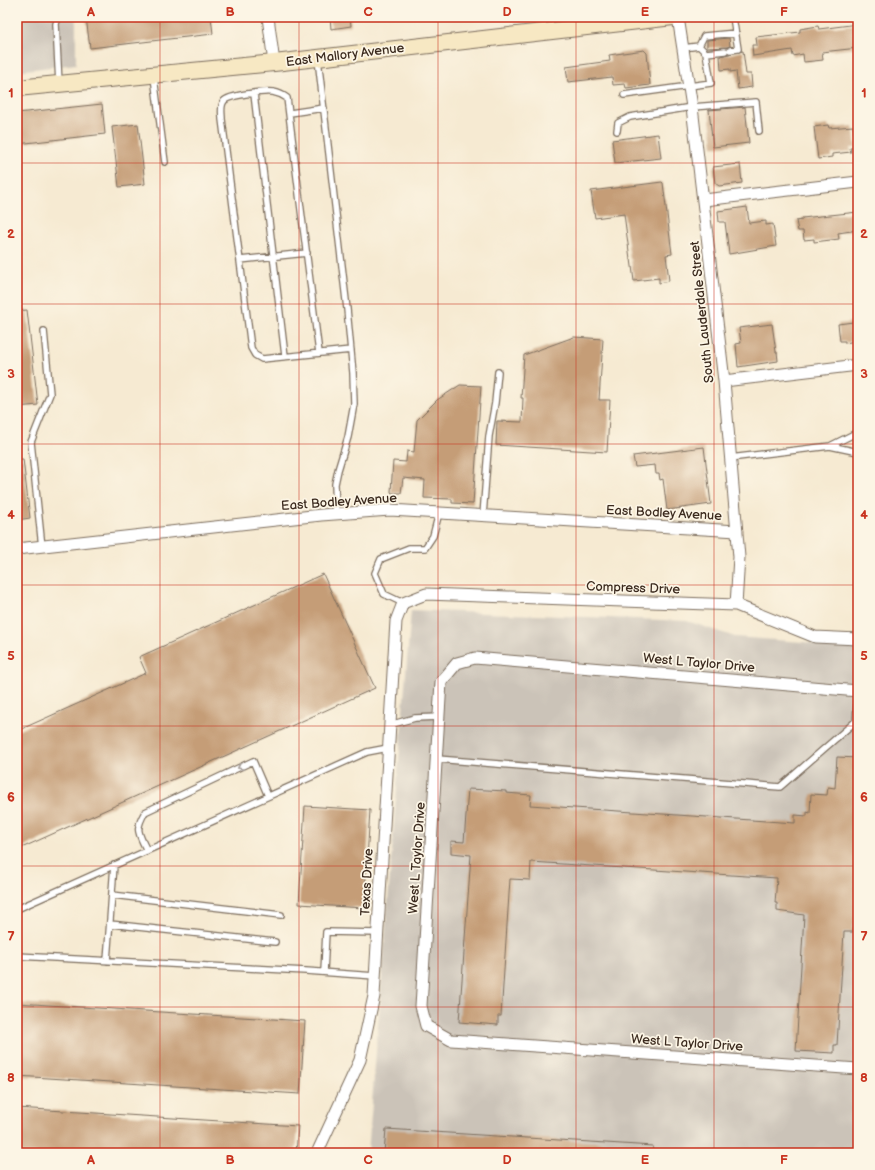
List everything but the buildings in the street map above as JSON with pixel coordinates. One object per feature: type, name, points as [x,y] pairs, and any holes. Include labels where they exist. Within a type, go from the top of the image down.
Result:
[{"type":"main road","name":"East Mallory Avenue","points":[[17,88],[274,63],[674,17]]},
{"type":"street","points":[[268,17],[274,63]]},
{"type":"street","name":"South Lauderdale Street","points":[[678,17],[692,107],[704,200],[724,381],[739,557],[736,605]]},
{"type":"street","points":[[704,200],[858,182]]},
{"type":"street","points":[[724,381],[858,366]]},
{"type":"street","name":"East Bodley Avenue","points":[[17,549],[336,514],[390,510],[737,531]]},
{"type":"street","name":"Compress Drive","points":[[403,603],[426,594],[736,605],[815,637],[858,640]]},
{"type":"street","name":"Texas Drive","points":[[317,1153],[360,1060],[374,996],[396,621],[403,603]]},
{"type":"street","name":"West L Taylor Drive","points":[[858,691],[475,658],[456,663],[442,682],[421,1006],[426,1026],[451,1040],[858,1069]]},
{"type":"lane","points":[[58,17],[56,24],[59,84]]},
{"type":"lane","points":[[706,53],[738,49],[733,17]]},
{"type":"lane","points":[[699,46],[704,36],[736,33]]},
{"type":"lane","points":[[683,48],[699,46]]},
{"type":"lane","points":[[624,96],[711,83],[706,53],[699,46]]},
{"type":"lane","points":[[318,58],[353,373],[354,404],[348,437],[335,484],[336,514]]},
{"type":"lane","points":[[154,75],[165,162]]},
{"type":"lane","points":[[319,353],[287,98],[282,94],[272,92],[233,96],[225,100],[222,106],[251,348],[255,355],[262,359],[351,350]]},
{"type":"lane","points":[[254,94],[285,356]]},
{"type":"lane","points":[[617,131],[618,123],[630,117],[692,107],[756,102],[759,131]]},
{"type":"lane","points":[[290,113],[324,108]]},
{"type":"lane","points":[[240,260],[307,253]]},
{"type":"lane","points":[[42,547],[31,442],[50,394],[44,330]]},
{"type":"lane","points":[[483,516],[489,436],[495,403],[498,372]]},
{"type":"lane","points":[[830,446],[854,434],[858,434]]},
{"type":"lane","points":[[730,458],[830,446],[858,452]]},
{"type":"lane","points":[[403,603],[384,594],[375,573],[381,559],[409,548],[425,548],[433,536],[439,513]]},
{"type":"lane","points":[[437,759],[780,787],[856,721],[858,691]]},
{"type":"lane","points":[[389,725],[415,718],[439,717]]},
{"type":"lane","points":[[17,909],[367,752],[388,748]]},
{"type":"lane","points":[[147,851],[137,830],[140,820],[145,812],[253,761],[268,796]]},
{"type":"lane","points":[[107,961],[114,865]]},
{"type":"lane","points":[[112,895],[281,915]]},
{"type":"lane","points":[[110,924],[275,942]]},
{"type":"lane","points":[[324,972],[326,932],[378,933]]},
{"type":"lane","points":[[17,956],[375,976]]},
{"type":"shaded area","points":[[17,17],[76,17],[76,64],[17,71]]},
{"type":"shaded area","points":[[411,610],[687,621],[735,637],[858,646],[858,1153],[368,1153]]}]
